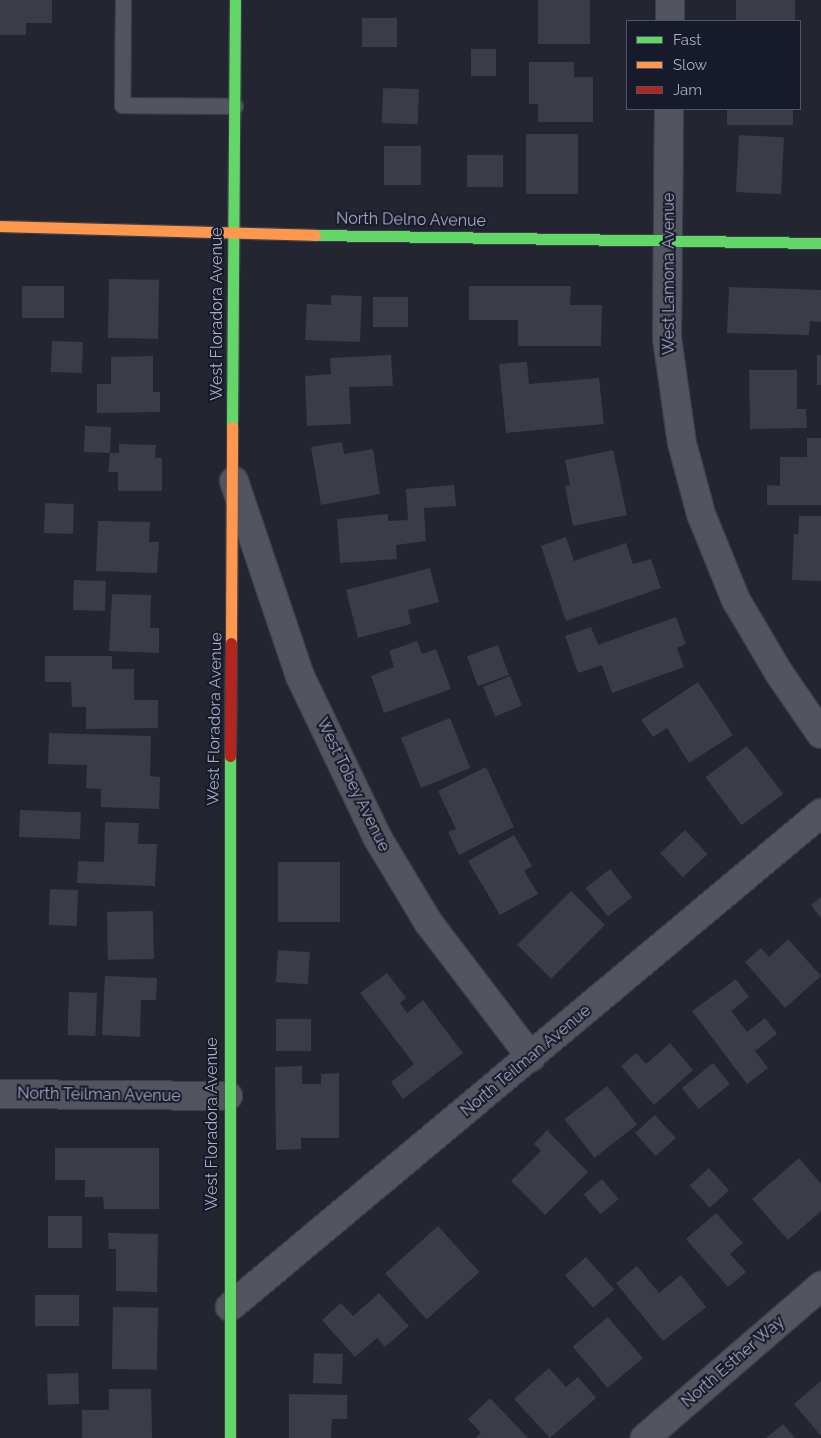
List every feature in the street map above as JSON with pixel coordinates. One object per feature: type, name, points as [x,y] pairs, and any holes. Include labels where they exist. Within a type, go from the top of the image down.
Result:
[{"type":"street","name":"West Floradora Avenue","points":[[230,1438],[228,1096],[234,481],[233,232],[235,0]]},
{"type":"street","points":[[670,0],[670,20]]},
{"type":"street","name":"West Lamona Avenue","points":[[669,110],[667,338],[672,386],[682,443],[701,514],[736,600],[779,673],[821,734]]},
{"type":"street","name":"North Delno Avenue","points":[[0,226],[821,243]]},
{"type":"street","name":"West Tobey Avenue","points":[[234,481],[300,676],[377,837],[428,922],[531,1057]]},
{"type":"street","name":"North Teilman Avenue","points":[[230,1307],[531,1057],[821,812]]},
{"type":"street","name":"North Teilman Avenue","points":[[0,1094],[228,1096]]},
{"type":"street","name":"North Esther Way","points":[[645,1438],[821,1286]]},
{"type":"lane","points":[[123,0],[122,105],[235,106]]},
{"type":"building","points":[[0,0],[52,0],[52,23],[26,23],[26,35],[0,35]]},
{"type":"building","points":[[538,0],[590,0],[590,44],[538,44]]},
{"type":"building","points":[[736,0],[795,0],[795,20],[736,20]]},
{"type":"building","points":[[362,18],[397,18],[397,47],[362,47]]},
{"type":"building","points":[[471,49],[496,49],[496,76],[471,76]]},
{"type":"building","points":[[529,62],[574,62],[574,77],[593,77],[593,122],[538,122],[538,104],[529,104]]},
{"type":"building","points":[[383,88],[419,89],[418,124],[382,123]]},
{"type":"building","points":[[727,110],[793,110],[793,125],[727,125]]},
{"type":"building","points":[[526,134],[578,134],[578,194],[526,194]]},
{"type":"building","points":[[739,135],[784,137],[781,194],[736,192]]},
{"type":"building","points":[[384,146],[421,146],[421,185],[384,185]]},
{"type":"building","points":[[467,155],[503,155],[503,187],[467,187]]},
{"type":"building","points":[[109,279],[159,280],[158,339],[108,338]]},
{"type":"building","points":[[22,286],[64,286],[64,318],[22,318]]},
{"type":"building","points":[[469,286],[571,286],[570,305],[602,305],[601,346],[518,346],[518,320],[469,320]]},
{"type":"building","points":[[729,287],[821,290],[821,322],[810,321],[809,335],[727,333]]},
{"type":"building","points":[[331,295],[362,296],[360,342],[305,340],[307,304],[331,305]]},
{"type":"building","points":[[373,297],[408,297],[408,327],[373,327]]},
{"type":"building","points":[[52,341],[83,342],[82,373],[51,372]]},
{"type":"building","points":[[391,355],[393,386],[349,387],[351,424],[307,426],[305,376],[331,374],[330,358]]},
{"type":"building","points":[[817,355],[821,355],[821,385],[817,385]]},
{"type":"building","points":[[153,356],[153,392],[160,392],[160,412],[97,413],[97,384],[111,384],[111,357]]},
{"type":"building","points":[[527,362],[529,384],[599,378],[604,424],[506,433],[499,364]]},
{"type":"building","points":[[749,370],[797,370],[797,409],[806,409],[807,428],[750,429]]},
{"type":"building","points":[[85,426],[111,427],[110,453],[84,452]]},
{"type":"building","points":[[807,438],[821,438],[821,505],[767,505],[767,485],[780,486],[780,457],[807,457]]},
{"type":"building","points":[[342,442],[344,454],[373,449],[380,494],[321,505],[311,447]]},
{"type":"building","points":[[119,444],[156,445],[155,458],[162,458],[162,491],[118,491],[118,472],[108,472],[110,453],[119,453]]},
{"type":"building","points":[[613,450],[627,515],[573,526],[565,486],[570,485],[565,460]]},
{"type":"building","points":[[454,485],[456,506],[424,508],[426,541],[396,545],[397,559],[340,563],[337,519],[388,514],[388,521],[408,520],[406,489]]},
{"type":"building","points":[[45,503],[74,504],[73,534],[44,533]]},
{"type":"building","points":[[799,516],[821,516],[821,581],[792,580],[794,534],[798,534]]},
{"type":"building","points":[[98,521],[150,522],[149,542],[159,542],[157,573],[96,571]]},
{"type":"building","points":[[566,537],[574,561],[626,543],[633,564],[651,559],[661,588],[566,621],[541,546]]},
{"type":"building","points":[[430,568],[439,602],[408,610],[411,624],[358,638],[346,590]]},
{"type":"building","points":[[74,580],[106,581],[105,611],[73,610]]},
{"type":"building","points":[[112,594],[151,595],[150,628],[159,628],[159,653],[109,651]]},
{"type":"building","points":[[676,617],[686,644],[677,648],[684,667],[612,693],[602,665],[578,673],[565,636],[591,627],[598,645]]},
{"type":"building","points":[[417,641],[422,654],[436,649],[451,689],[384,713],[371,676],[394,667],[389,651]]},
{"type":"building","points":[[498,645],[509,675],[478,686],[467,656]]},
{"type":"building","points":[[45,656],[112,656],[112,669],[134,669],[134,700],[158,700],[158,728],[86,729],[86,707],[72,707],[71,682],[45,682]]},
{"type":"building","points":[[510,676],[522,706],[495,717],[483,687]]},
{"type":"building","points":[[698,682],[733,735],[689,763],[667,728],[653,737],[641,720]]},
{"type":"building","points":[[450,718],[470,768],[421,788],[401,738]]},
{"type":"building","points":[[49,733],[151,736],[150,776],[160,777],[159,809],[101,807],[101,789],[86,788],[87,765],[48,764]]},
{"type":"building","points":[[747,746],[783,794],[742,825],[705,777]]},
{"type":"building","points":[[486,767],[514,827],[459,855],[448,832],[456,829],[438,791]]},
{"type":"building","points":[[20,810],[81,812],[80,839],[19,837]]},
{"type":"building","points":[[105,822],[139,823],[138,844],[157,844],[155,886],[77,883],[78,861],[104,862]]},
{"type":"building","points":[[685,830],[708,854],[683,877],[660,853]]},
{"type":"building","points":[[514,835],[532,866],[524,871],[538,894],[500,915],[468,861]]},
{"type":"building","points":[[278,862],[340,862],[340,922],[278,922]]},
{"type":"building","points":[[610,869],[632,897],[608,916],[586,888]]},
{"type":"building","points":[[50,889],[78,890],[77,926],[49,925]]},
{"type":"building","points":[[571,891],[605,925],[551,979],[517,945]]},
{"type":"building","points":[[821,897],[821,918],[811,905]]},
{"type":"building","points":[[153,911],[154,959],[108,960],[107,912]]},
{"type":"building","points":[[788,939],[821,976],[785,1008],[745,962],[761,948],[769,957]]},
{"type":"building","points":[[278,950],[310,952],[308,984],[276,982]]},
{"type":"building","points":[[387,973],[406,998],[400,1003],[407,1013],[423,1000],[463,1053],[403,1099],[391,1082],[414,1064],[360,993]]},
{"type":"building","points":[[105,976],[157,978],[156,1000],[141,1000],[140,1037],[102,1035]]},
{"type":"building","points":[[736,979],[749,997],[731,1011],[747,1032],[765,1018],[777,1034],[755,1051],[768,1068],[747,1084],[692,1011]]},
{"type":"building","points":[[69,992],[97,993],[95,1036],[67,1035]]},
{"type":"building","points":[[276,1019],[311,1019],[311,1051],[276,1051]]},
{"type":"building","points":[[670,1043],[693,1070],[654,1105],[621,1066],[636,1053],[646,1064]]},
{"type":"building","points":[[713,1063],[730,1084],[699,1109],[682,1088]]},
{"type":"building","points":[[302,1066],[302,1084],[321,1084],[321,1074],[339,1073],[339,1138],[301,1138],[301,1149],[276,1150],[275,1067]]},
{"type":"building","points":[[607,1086],[637,1125],[595,1158],[564,1119]]},
{"type":"building","points":[[655,1115],[676,1138],[656,1156],[635,1133]]},
{"type":"building","points":[[547,1130],[588,1172],[545,1215],[511,1181],[541,1151],[534,1144]]},
{"type":"building","points":[[55,1148],[159,1148],[159,1209],[104,1209],[103,1197],[85,1197],[85,1180],[55,1180]]},
{"type":"building","points":[[799,1158],[821,1184],[821,1211],[788,1240],[752,1199]]},
{"type":"building","points":[[709,1168],[729,1190],[710,1208],[690,1185]]},
{"type":"building","points":[[602,1179],[619,1199],[600,1214],[584,1194]]},
{"type":"building","points":[[716,1213],[743,1243],[730,1254],[746,1272],[728,1287],[686,1239]]},
{"type":"building","points":[[48,1216],[82,1216],[82,1248],[48,1248]]},
{"type":"building","points":[[438,1226],[479,1272],[427,1320],[385,1274]]},
{"type":"building","points":[[108,1233],[158,1234],[157,1292],[116,1291],[116,1249],[109,1249]]},
{"type":"building","points":[[586,1257],[614,1289],[593,1308],[565,1275]]},
{"type":"building","points":[[637,1266],[659,1293],[681,1275],[706,1307],[663,1341],[616,1283]]},
{"type":"building","points":[[379,1293],[409,1326],[385,1347],[377,1338],[355,1357],[322,1320],[341,1303],[353,1316]]},
{"type":"building","points":[[35,1295],[79,1295],[79,1326],[35,1326]]},
{"type":"building","points":[[113,1307],[158,1308],[157,1370],[112,1369]]},
{"type":"building","points":[[608,1317],[643,1358],[607,1388],[573,1347]]},
{"type":"building","points":[[314,1353],[343,1354],[342,1384],[313,1383]]},
{"type":"building","points":[[549,1368],[566,1387],[578,1377],[596,1398],[550,1438],[514,1399]]},
{"type":"building","points":[[78,1373],[79,1404],[48,1405],[47,1374]]},
{"type":"building","points":[[821,1381],[821,1436],[794,1404]]},
{"type":"building","points":[[109,1389],[151,1389],[152,1438],[82,1438],[82,1410],[109,1410]]},
{"type":"building","points":[[289,1394],[347,1395],[347,1419],[332,1419],[331,1438],[289,1438]]},
{"type":"building","points":[[490,1398],[528,1438],[475,1438],[481,1433],[468,1419]]},
{"type":"building","points":[[783,1424],[795,1438],[766,1438]]},
{"type":"traffic: fast","points":[[232,427],[235,0]]},
{"type":"traffic: fast","points":[[315,235],[821,243]]},
{"type":"traffic: fast","points":[[230,756],[230,1438]]},
{"type":"traffic: slow","points":[[0,226],[315,235]]},
{"type":"traffic: slow","points":[[231,643],[232,427]]},
{"type":"traffic: jam","points":[[230,756],[231,643]]}]
